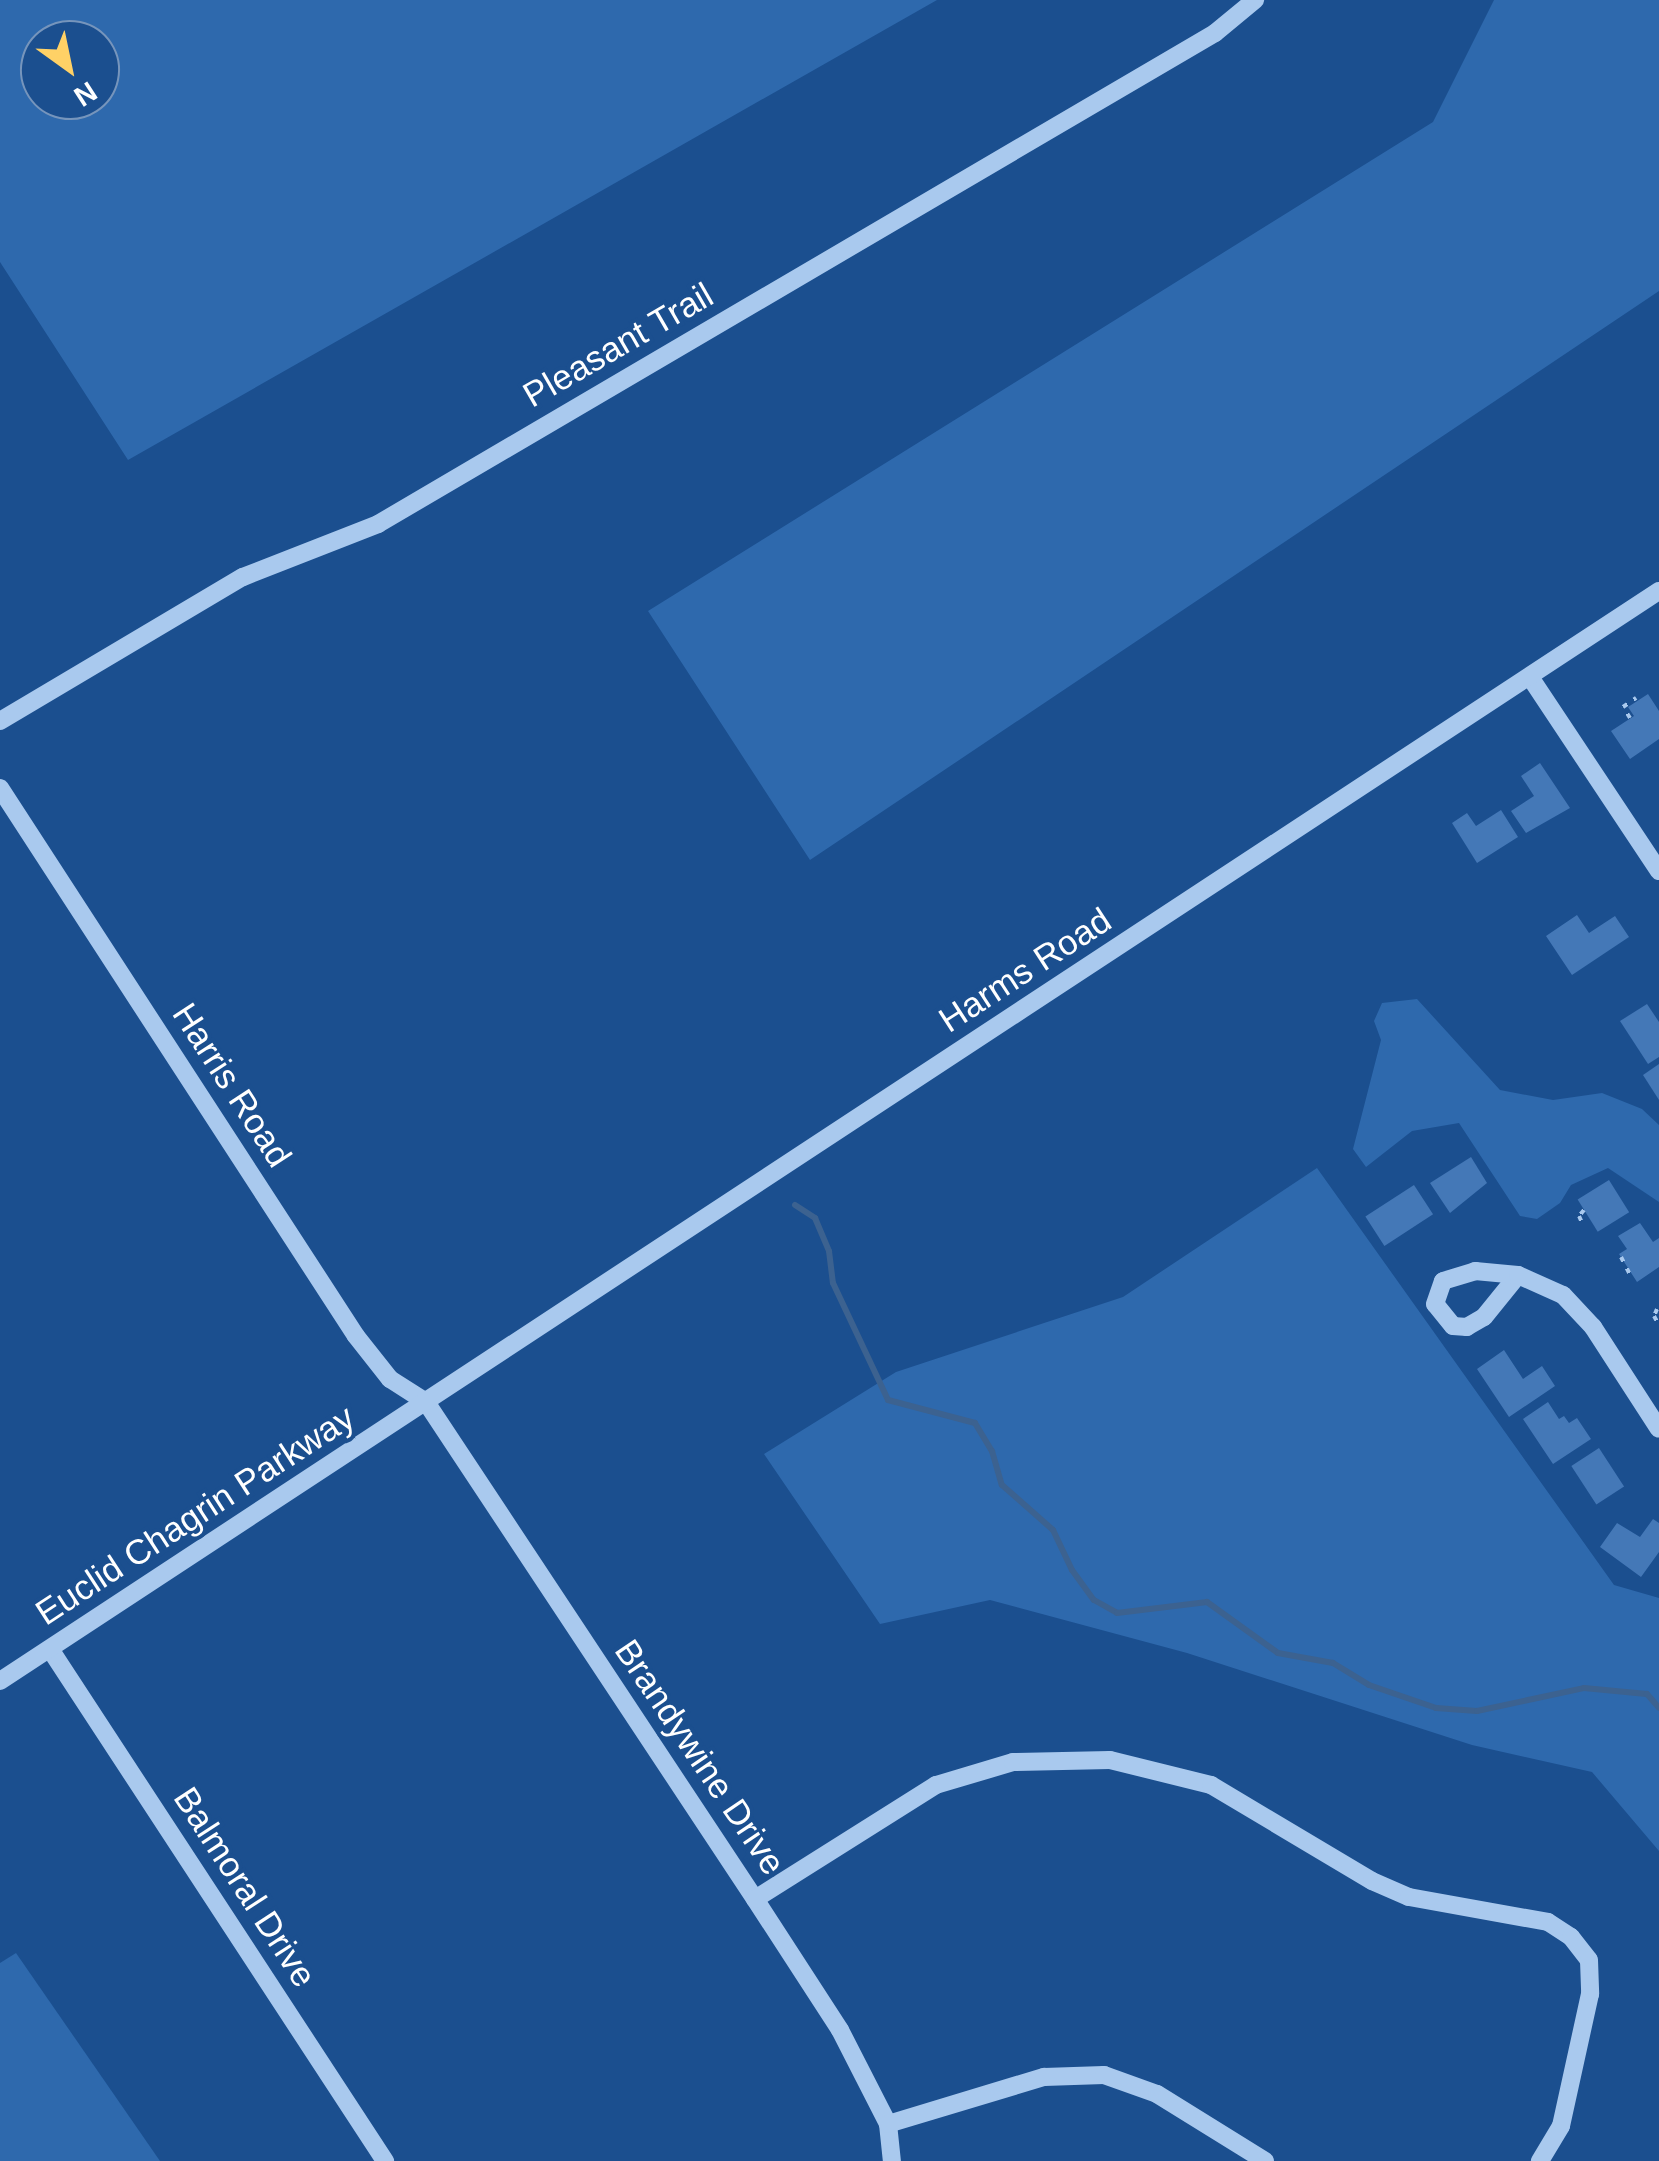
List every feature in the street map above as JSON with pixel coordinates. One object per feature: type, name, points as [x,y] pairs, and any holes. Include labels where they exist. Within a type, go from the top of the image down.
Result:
[{"type":"street","name":"Pleasant Trail","points":[[0,720],[244,578],[378,524],[1198,43],[1255,0]]},
{"type":"street","name":"Harms Road","points":[[426,1402],[1659,591]]},
{"type":"street","points":[[1530,677],[1659,871]]},
{"type":"street","name":"Harris Road","points":[[0,788],[356,1336],[390,1378],[426,1402]]},
{"type":"street","points":[[1518,1275],[1479,1322],[1468,1328],[1452,1326],[1435,1304],[1440,1286],[1448,1277],[1475,1271],[1518,1275],[1544,1284],[1576,1307],[1659,1429]]},
{"type":"street","name":"Euclid Chagrin Parkway","points":[[0,1681],[426,1402]]},
{"type":"street","name":"Brandywine Drive","points":[[426,1402],[840,2030],[888,2124],[892,2161]]},
{"type":"street","name":"Balmoral Drive","points":[[50,1649],[385,2161]]},
{"type":"street","points":[[755,1899],[936,1785],[1012,1762],[1110,1760],[1211,1786],[1372,1881],[1409,1897],[1548,1922],[1571,1938],[1589,1960],[1590,1994],[1561,2126],[1540,2161]]},
{"type":"street","points":[[888,2124],[1044,2077],[1104,2075],[1157,2094],[1265,2161]]},
{"type":"path","points":[[1630,718],[1623,707],[1636,698]]},
{"type":"path","points":[[1584,1210],[1579,1216],[1584,1227]]},
{"type":"path","points":[[1621,1257],[1629,1273]]},
{"type":"path","points":[[1658,1310],[1654,1316],[1659,1325]]},
{"type":"shaded area","points":[[0,0],[937,0],[128,460],[0,262]]},
{"type":"shaded area","points":[[1494,0],[1659,0],[1659,291],[810,860],[648,611],[1433,122]]},
{"type":"shaded area","points":[[1417,999],[1500,1090],[1553,1100],[1602,1093],[1642,1109],[1659,1125],[1659,1202],[1608,1168],[1571,1185],[1560,1203],[1537,1219],[1520,1216],[1459,1123],[1412,1131],[1366,1167],[1353,1149],[1381,1040],[1374,1021],[1382,1003]]},
{"type":"shaded area","points":[[1317,1168],[1614,1585],[1659,1598],[1659,1851],[1592,1772],[1472,1745],[1187,1653],[990,1600],[880,1624],[764,1454],[896,1372],[1123,1297]]},
{"type":"shaded area","points":[[16,1953],[160,2161],[0,2161],[0,1963]]},
{"type":"building","points":[[1648,694],[1659,711],[1659,739],[1630,759],[1611,731],[1634,716],[1628,707]]},
{"type":"building","points":[[1540,763],[1570,808],[1526,833],[1511,811],[1534,796],[1521,776]]},
{"type":"building","points":[[1501,810],[1518,837],[1477,863],[1452,823],[1467,813],[1476,826]]},
{"type":"building","points":[[1577,915],[1589,933],[1615,916],[1629,937],[1572,975],[1546,936]]},
{"type":"building","points":[[1647,1004],[1659,1022],[1659,1057],[1648,1064],[1620,1021]]},
{"type":"building","points":[[1659,1064],[1659,1100],[1643,1075]]},
{"type":"building","points":[[1471,1157],[1487,1183],[1450,1213],[1430,1183]]},
{"type":"building","points":[[1609,1180],[1629,1212],[1598,1232],[1578,1200]]},
{"type":"building","points":[[1414,1185],[1433,1214],[1384,1246],[1365,1217]]},
{"type":"building","points":[[1640,1223],[1653,1242],[1659,1238],[1659,1267],[1637,1282],[1619,1254],[1627,1249],[1618,1236]]},
{"type":"building","points":[[1504,1350],[1523,1379],[1542,1366],[1555,1386],[1509,1417],[1477,1369]]},
{"type":"building","points":[[1548,1402],[1559,1419],[1564,1416],[1569,1423],[1577,1418],[1591,1439],[1553,1464],[1523,1419]]},
{"type":"building","points":[[1599,1448],[1624,1487],[1596,1505],[1571,1466]]},
{"type":"building","points":[[1653,1519],[1659,1523],[1659,1552],[1641,1577],[1600,1547],[1617,1523],[1640,1537]]},
{"type":"waterway","points":[[795,1205],[815,1218],[829,1251],[833,1283],[888,1400],[975,1423],[992,1451],[1002,1485],[1053,1530],[1072,1570],[1094,1600],[1117,1613],[1207,1602],[1278,1653],[1333,1663],[1369,1685],[1436,1708],[1477,1711],[1584,1688],[1647,1694],[1659,1708]]}]
